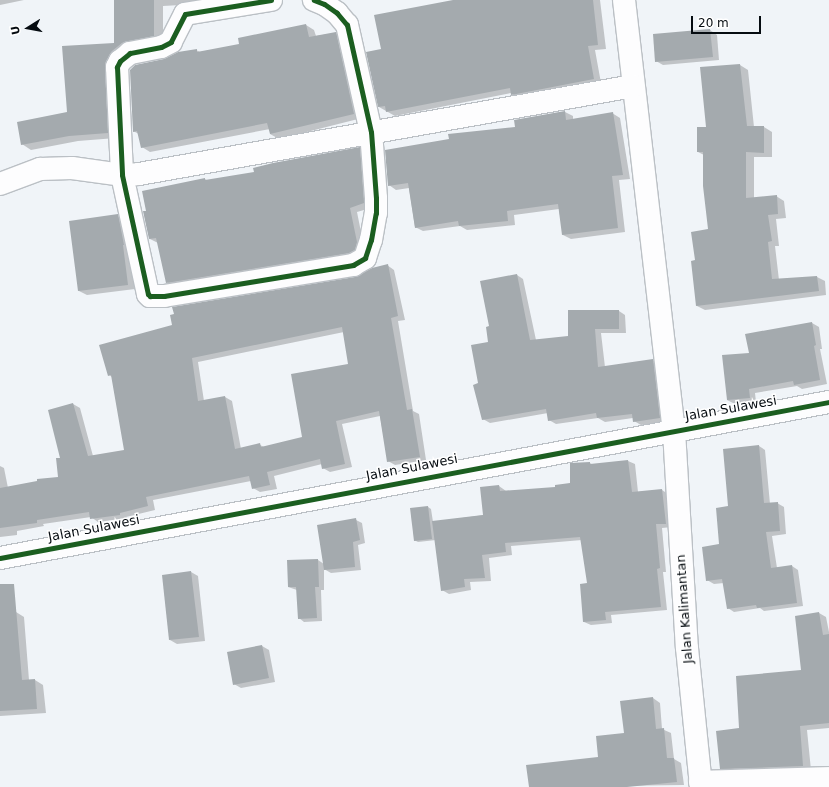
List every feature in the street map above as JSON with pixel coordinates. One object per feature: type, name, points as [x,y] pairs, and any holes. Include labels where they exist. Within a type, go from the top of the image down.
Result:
[{"type":"street","points":[[271,0],[185,14],[171,42],[161,47],[130,53],[120,61],[117,67],[122,175],[148,294],[150,296],[164,296],[345,266],[365,258],[371,240],[376,198],[371,132],[346,25],[337,13],[324,4],[314,0]]},
{"type":"street","name":"Jalan Kalimantan","points":[[624,0],[674,431],[687,648],[701,784]]},
{"type":"street","points":[[0,184],[40,170],[72,168],[122,175],[139,174],[633,86]]},
{"type":"street","name":"Jalan Sulawesi","points":[[0,558],[829,402]]},
{"type":"street","points":[[701,784],[829,778]]},
{"type":"building","points":[[114,0],[154,0],[154,36],[122,43],[112,51],[106,61],[108,133],[69,136],[21,145],[17,122],[67,112],[62,46],[114,43]]},
{"type":"building","points":[[453,0],[593,0],[598,45],[588,46],[594,79],[511,95],[510,88],[386,112],[385,106],[378,107],[366,52],[381,49],[374,15]]},
{"type":"building","points":[[306,24],[309,37],[336,32],[354,114],[270,134],[267,123],[141,148],[137,131],[133,132],[130,70],[135,65],[164,59],[178,52],[197,49],[197,52],[239,44],[238,38]]},
{"type":"building","points":[[710,29],[713,57],[655,62],[653,34]]},
{"type":"building","points":[[740,64],[747,126],[764,126],[764,153],[746,152],[746,198],[777,195],[778,214],[768,215],[772,241],[768,242],[772,279],[817,276],[819,291],[696,306],[691,261],[695,260],[691,232],[708,229],[703,186],[703,152],[697,152],[697,127],[706,127],[700,67]]},
{"type":"building","points":[[565,111],[566,120],[613,112],[623,175],[612,176],[618,228],[562,235],[558,204],[507,211],[508,221],[459,226],[458,221],[415,228],[408,183],[388,186],[385,150],[449,139],[448,134],[515,127],[514,120]]},
{"type":"building","points":[[360,147],[364,203],[350,208],[357,242],[355,250],[349,253],[166,283],[156,238],[149,239],[143,211],[146,211],[142,191],[205,178],[205,180],[254,172],[253,168],[273,163]]},
{"type":"building","points":[[118,214],[124,245],[128,285],[78,291],[69,221]]},
{"type":"building","points":[[388,264],[398,316],[391,318],[407,410],[412,409],[420,457],[387,462],[379,411],[336,421],[345,464],[322,469],[320,459],[267,472],[270,485],[252,489],[249,476],[146,497],[148,506],[120,513],[120,515],[90,519],[89,512],[37,520],[37,523],[0,528],[0,488],[37,481],[37,479],[58,477],[56,458],[60,458],[48,410],[73,403],[88,456],[124,450],[111,375],[108,376],[99,345],[172,325],[170,315],[174,314],[172,307],[355,277],[372,268]],"holes":[[[342,327],[348,364],[291,374],[302,437],[261,447],[260,443],[235,449],[225,396],[198,401],[192,358]]]},
{"type":"building","points":[[517,274],[530,340],[568,336],[568,310],[619,310],[619,329],[595,329],[598,367],[653,359],[660,418],[633,422],[632,414],[597,418],[596,413],[548,421],[546,409],[482,420],[473,385],[478,383],[471,345],[488,342],[486,327],[489,326],[480,281]]},
{"type":"building","points":[[812,322],[816,345],[814,346],[820,380],[794,385],[793,381],[749,389],[750,398],[727,400],[722,355],[749,353],[745,334]]},
{"type":"building","points":[[759,445],[764,503],[778,502],[780,531],[766,532],[771,568],[792,565],[797,603],[757,608],[756,605],[727,609],[722,579],[706,581],[702,547],[719,544],[716,508],[728,506],[723,449]]},
{"type":"building","points":[[628,460],[632,492],[662,489],[666,524],[656,524],[660,568],[657,569],[661,607],[605,612],[606,620],[583,622],[580,584],[587,583],[580,537],[505,543],[506,552],[482,555],[485,578],[464,579],[465,587],[441,591],[432,521],[483,515],[480,487],[499,485],[500,491],[555,487],[555,485],[570,483],[570,463],[590,462],[590,464]]},
{"type":"building","points":[[428,506],[432,539],[414,541],[410,508]]},
{"type":"building","points":[[356,518],[360,540],[353,542],[355,567],[324,570],[317,525]]},
{"type":"building","points":[[318,559],[319,587],[315,587],[317,618],[298,619],[296,587],[288,587],[287,560]]},
{"type":"building","points":[[191,571],[199,637],[169,640],[162,575]]},
{"type":"building","points":[[0,584],[14,584],[22,680],[35,679],[37,709],[0,711]]},
{"type":"building","points":[[819,612],[823,635],[829,634],[829,723],[800,726],[803,766],[720,769],[716,731],[739,728],[736,676],[801,670],[795,616]]},
{"type":"building","points":[[262,645],[269,678],[233,685],[227,652]]},
{"type":"building","points":[[653,697],[656,729],[664,728],[667,758],[674,758],[677,782],[627,787],[529,787],[526,765],[598,757],[596,736],[624,733],[620,701]]},
{"type":"cycle path","points":[[271,0],[185,14],[171,42],[161,47],[130,53],[120,61],[117,67],[122,175],[148,294],[150,296],[164,296],[353,265],[365,258],[371,240],[376,213],[371,132],[347,25],[337,13],[324,4],[314,0]]},
{"type":"cycle path","points":[[0,558],[829,402]]}]
